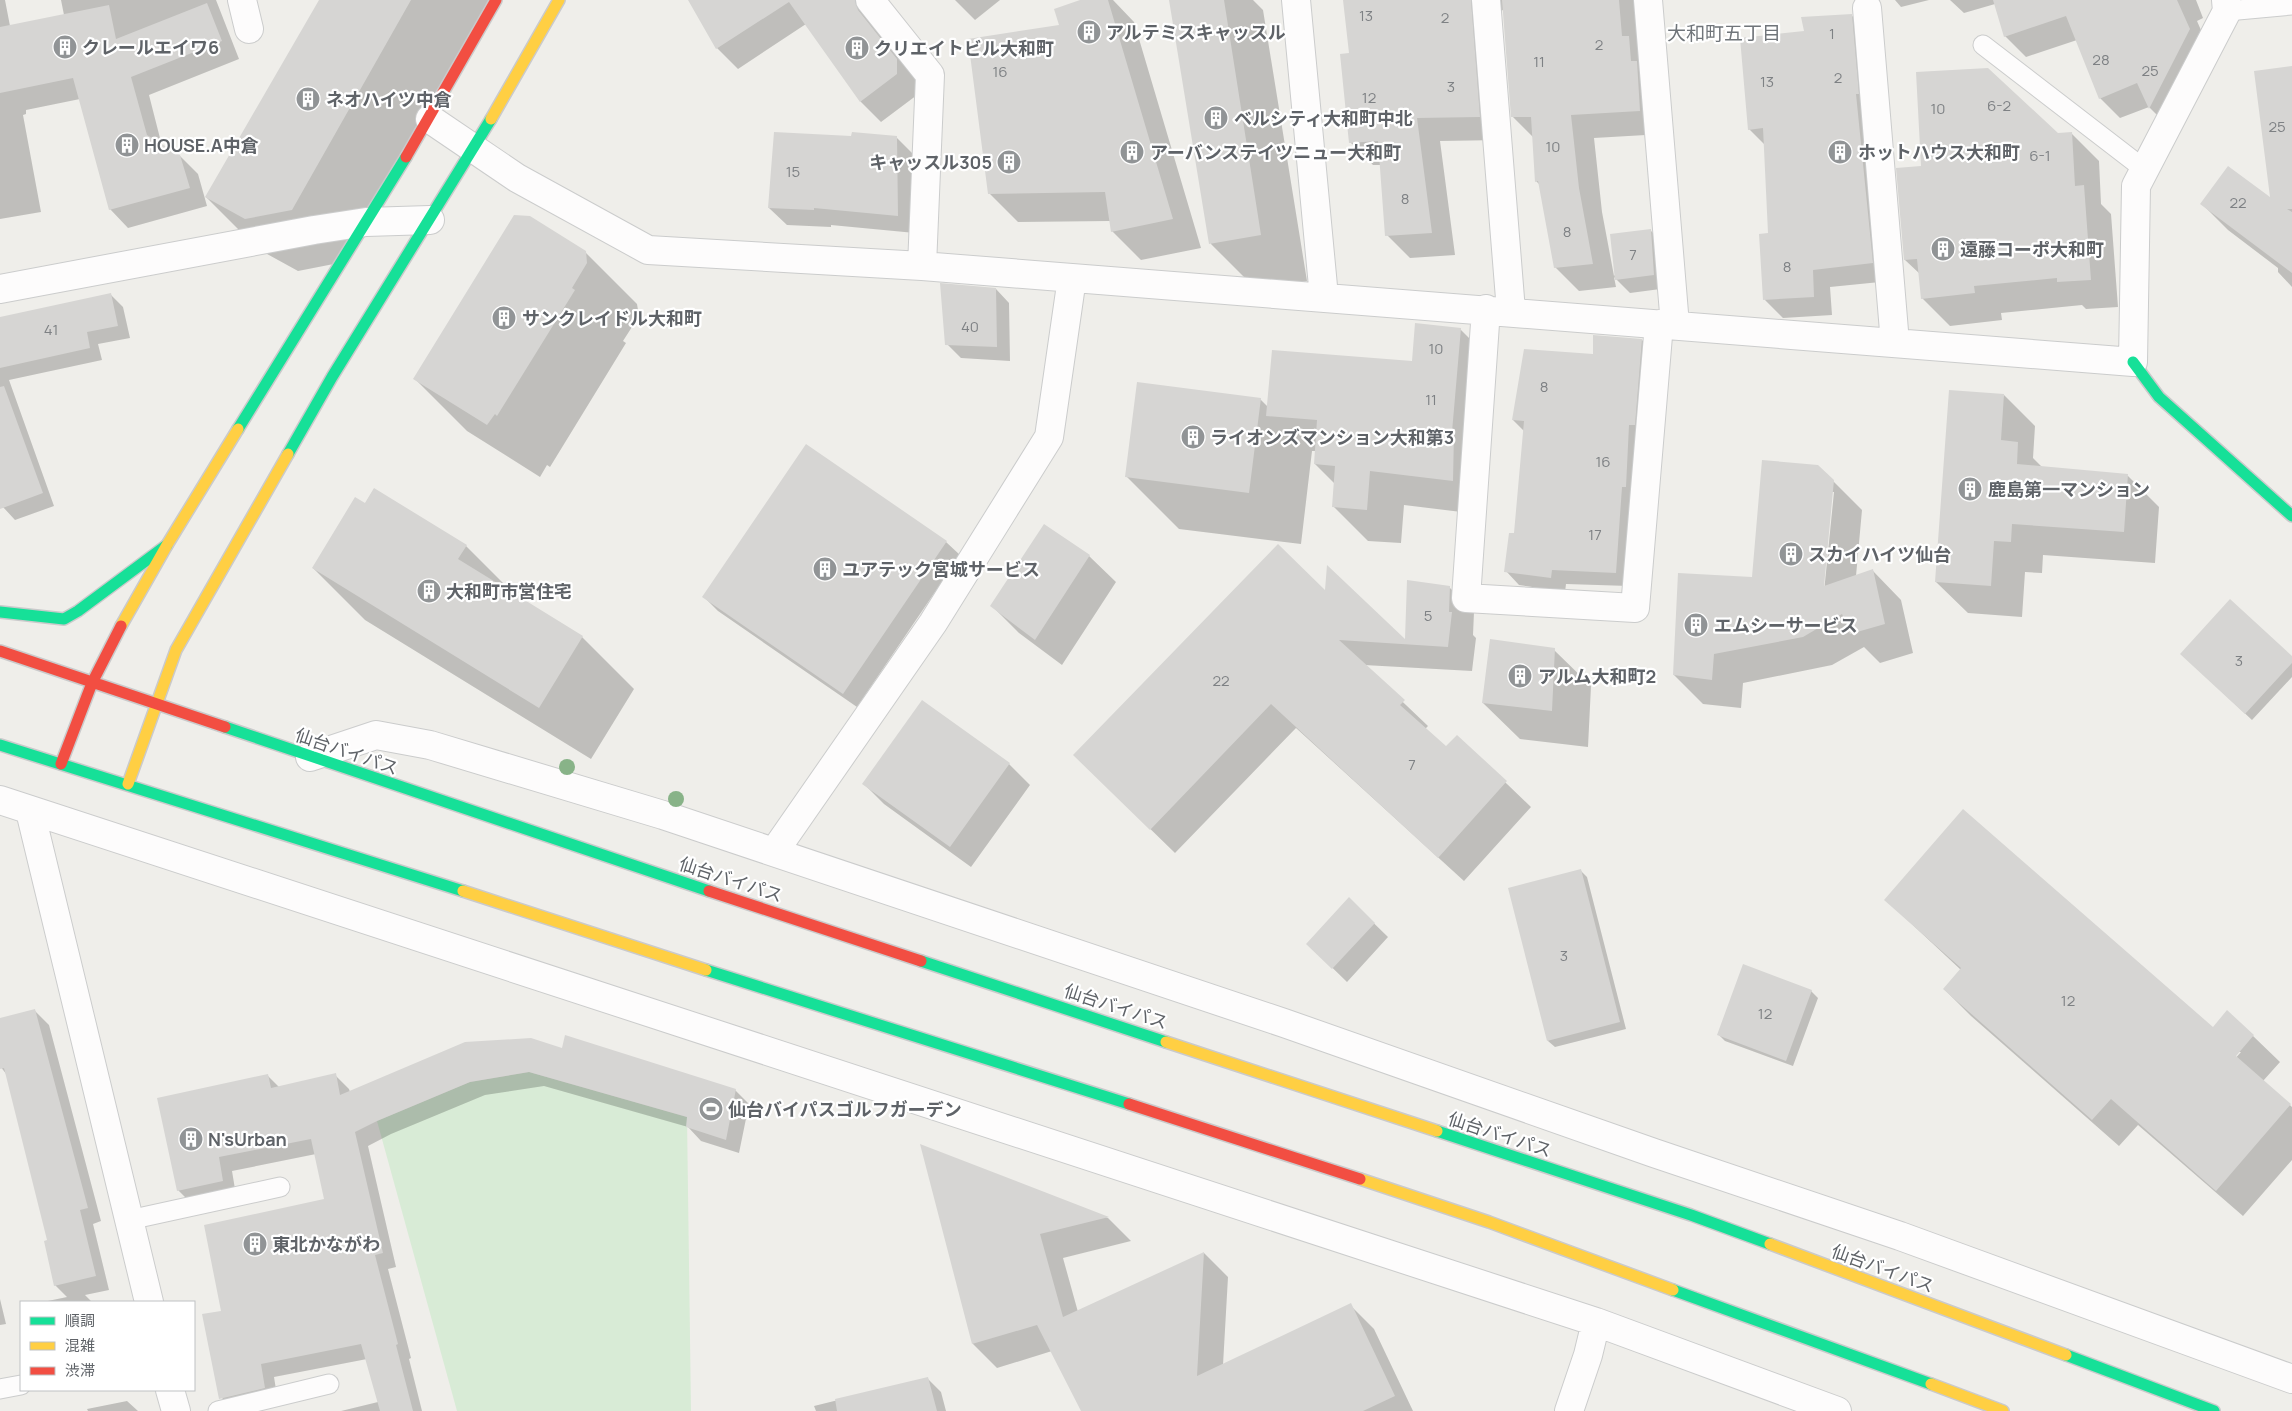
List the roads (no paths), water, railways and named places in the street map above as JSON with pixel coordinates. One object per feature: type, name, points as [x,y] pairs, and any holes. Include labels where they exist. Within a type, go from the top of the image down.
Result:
[{"type":"main road","points":[[61,764],[92,683],[119,629],[167,545],[430,119],[496,0]]},
{"type":"main road","points":[[128,784],[176,650],[332,377],[474,149],[559,0]]},
{"type":"main road","points":[[2133,362],[2159,398],[2292,516]]},
{"type":"main road","points":[[0,612],[64,620],[78,612],[167,545]]},
{"type":"main road","name":"仙台バイパス","points":[[0,652],[310,757],[1691,1215],[2214,1411]]},
{"type":"main road","points":[[0,745],[128,784],[844,1015],[1220,1132],[1488,1222],[2003,1411]]},
{"type":"street","points":[[242,0],[249,29]]},
{"type":"street","points":[[870,0],[930,75],[922,266]]},
{"type":"street","points":[[1296,0],[1324,297]]},
{"type":"street","points":[[1486,0],[1498,310],[1466,598],[1635,608],[1667,324],[1648,0]]},
{"type":"street","points":[[430,119],[517,178],[648,250],[922,266],[1498,310],[2133,362],[2136,186],[2226,6]]},
{"type":"street","points":[[1867,8],[1895,343]]},
{"type":"street","points":[[0,289],[314,230],[366,222],[430,220]]},
{"type":"street","points":[[774,852],[933,623],[1049,437],[1072,278]]},
{"type":"street","points":[[310,757],[376,735],[430,745],[663,815],[1266,1016],[1654,1153],[1900,1236],[2292,1379]]},
{"type":"street","points":[[0,800],[1596,1322],[1837,1411]]},
{"type":"street","points":[[30,811],[149,1301]]},
{"type":"street","points":[[1569,1411],[1588,1355],[1596,1322]]},
{"type":"street","points":[[170,1391],[176,1411]]},
{"type":"lane","points":[[2226,6],[2292,5]]},
{"type":"lane","points":[[1983,46],[2144,169]]},
{"type":"lane","points":[[129,1220],[280,1187]]},
{"type":"lane","points":[[218,1411],[329,1384]]},
{"type":"lane","points":[[0,1389],[20,1385]]},
{"type":"place","name":"アルテミスキャッスル","points":[[1089,32]]},
{"type":"place","name":"クレールエイワ6","points":[[65,47]]},
{"type":"place","name":"クリエイトビル大和町","points":[[857,48]]},
{"type":"place","name":"ネオハイツ中倉","points":[[308,99]]},
{"type":"place","name":"ベルシティ大和町中北","points":[[1216,118]]},
{"type":"place","name":"HOUSE.A中倉","points":[[127,145]]},
{"type":"place","name":"アーバンステイツニュー大和町","points":[[1132,152]]},
{"type":"place","name":"ホットハウス大和町","points":[[1840,152]]},
{"type":"place","name":"キャッスル305","points":[[1009,162]]},
{"type":"place","name":"遠藤コーポ大和町","points":[[1943,249]]},
{"type":"place","name":"サンクレイドル大和町","points":[[504,318]]},
{"type":"place","name":"ライオンズマンション大和第3","points":[[1193,437]]},
{"type":"place","name":"鹿島第一マンション","points":[[1970,489]]},
{"type":"place","name":"スカイハイツ仙台","points":[[1791,554]]},
{"type":"place","name":"ユアテック宮城サービス","points":[[825,569]]},
{"type":"place","name":"大和町市営住宅","points":[[429,591]]},
{"type":"place","name":"エムシーサービス","points":[[1696,625]]},
{"type":"place","name":"アルム大和町2","points":[[1520,676]]},
{"type":"place","name":"仙台バイパスゴルフガーデン","points":[[711,1109]]},
{"type":"place","name":"N'sUrban","points":[[191,1139]]},
{"type":"place","name":"東北かながわ","points":[[255,1244]]},
{"type":"district","name":"大和町五丁目","points":[[1724,33]]}]
